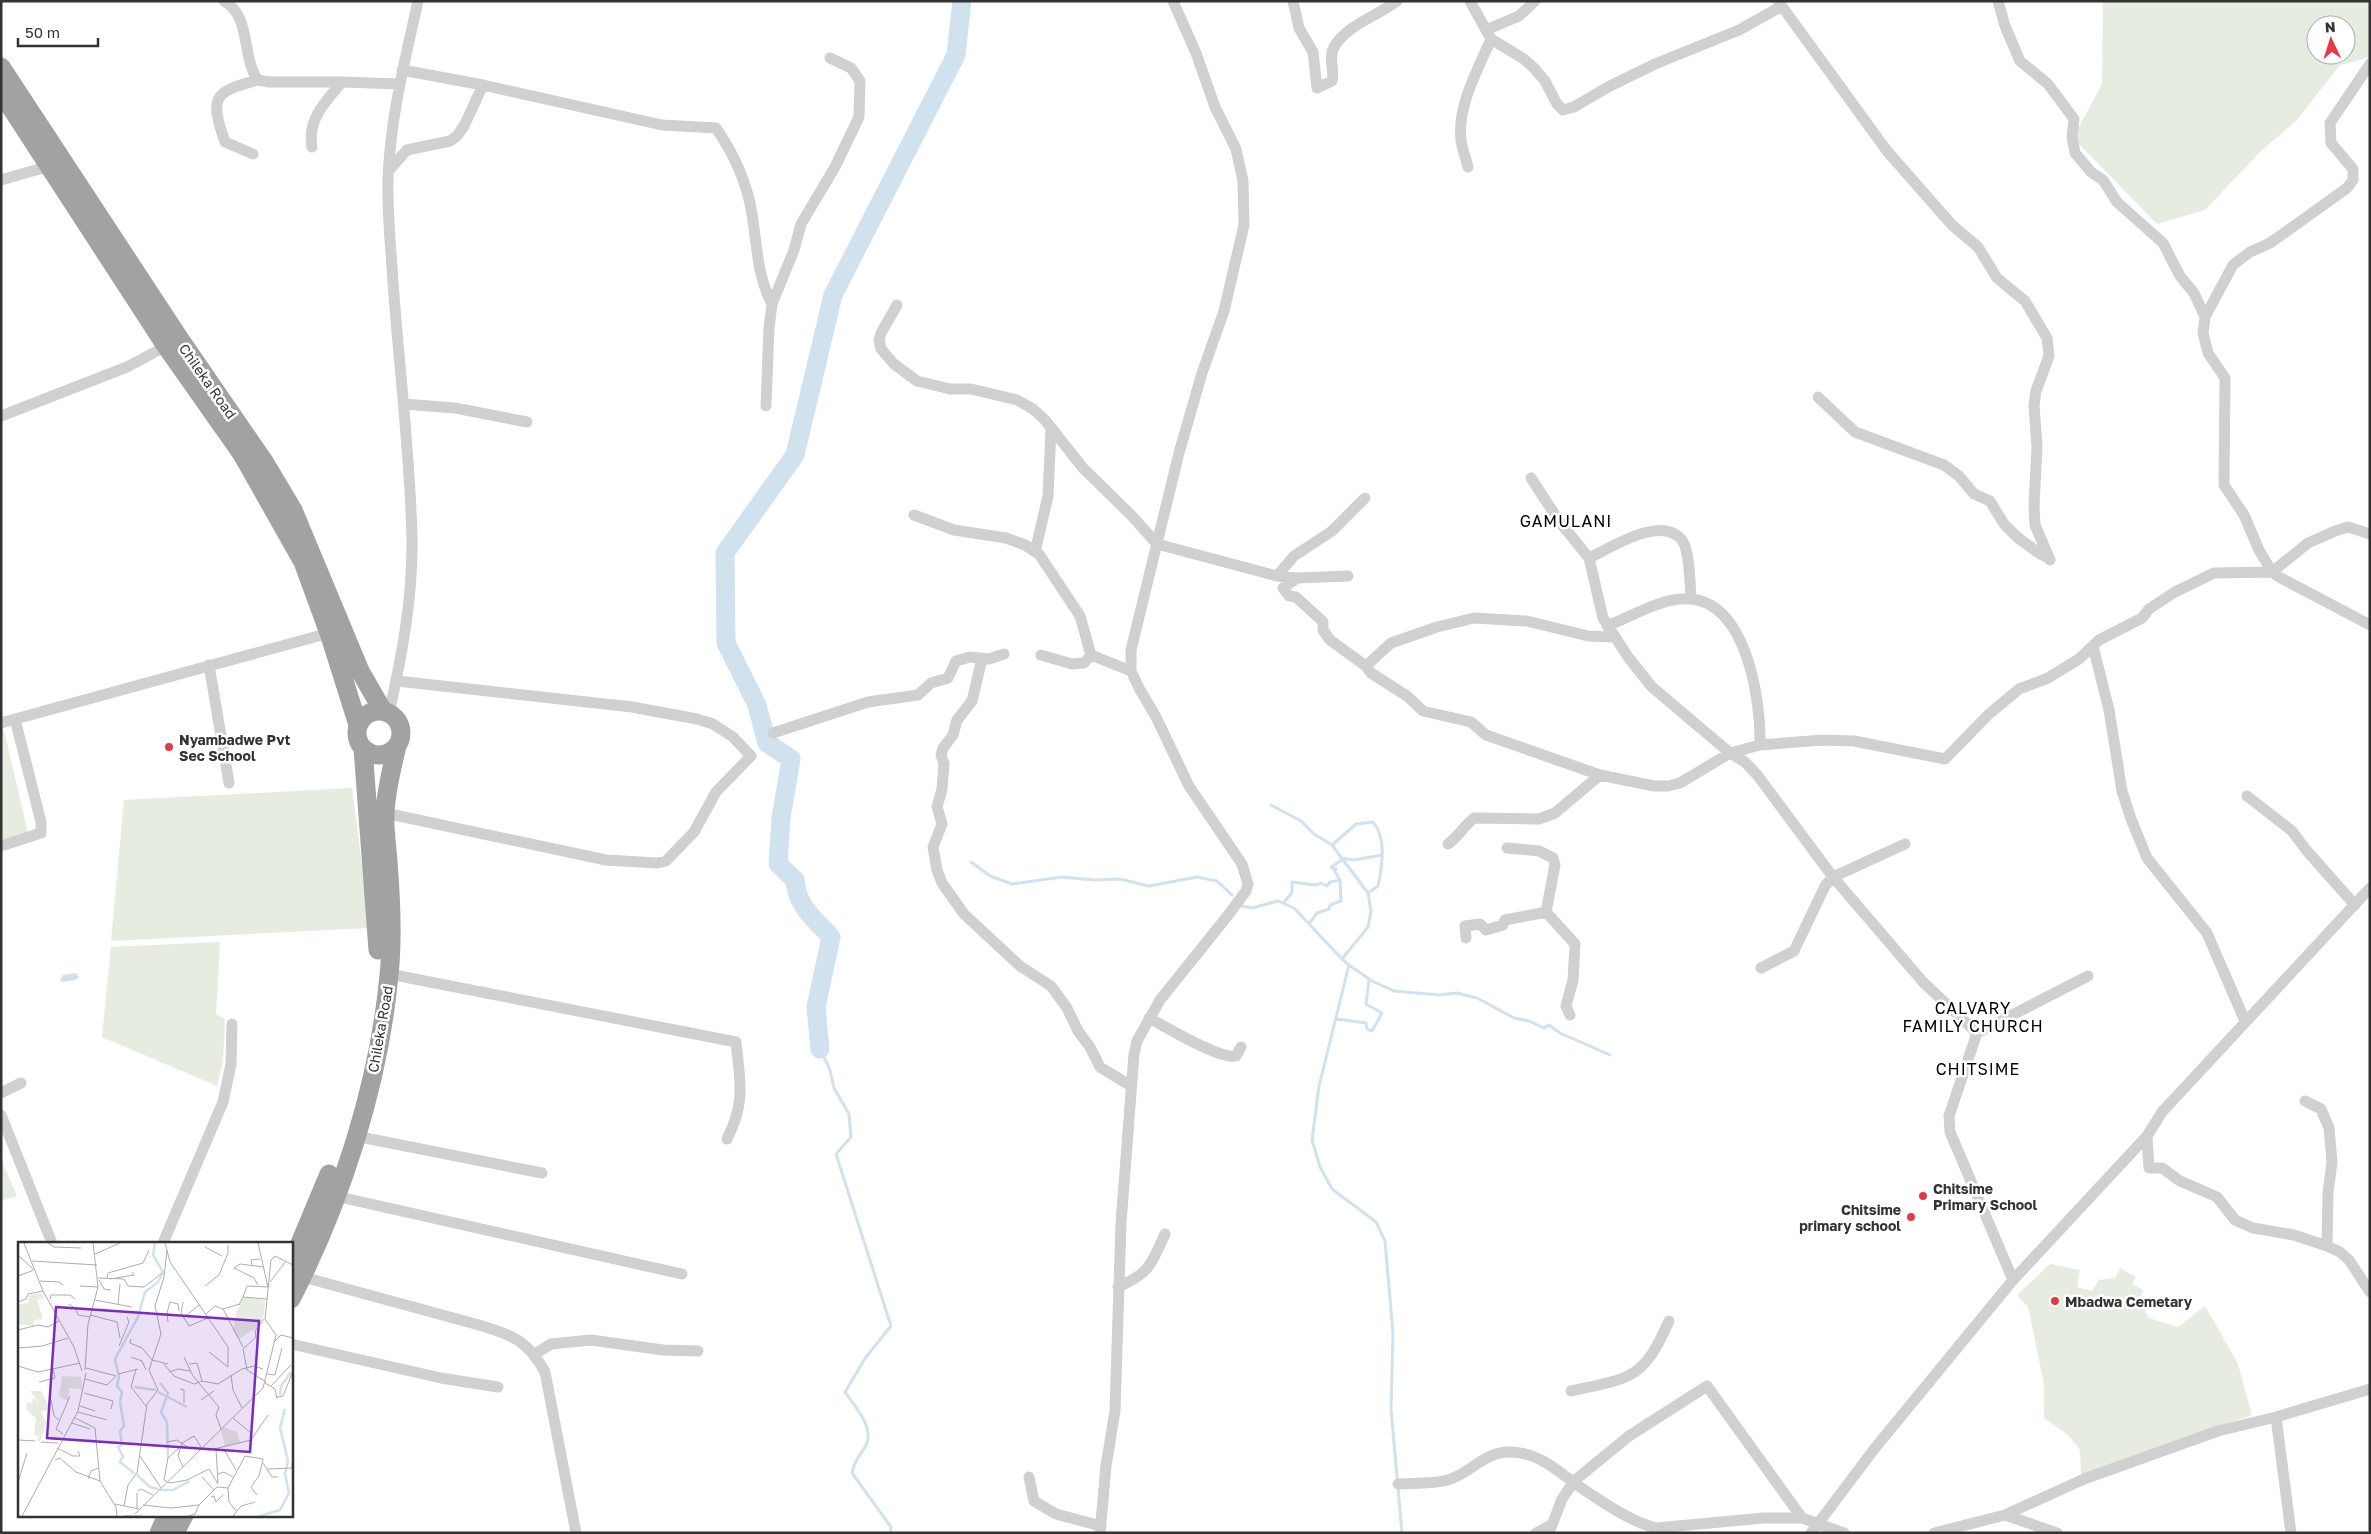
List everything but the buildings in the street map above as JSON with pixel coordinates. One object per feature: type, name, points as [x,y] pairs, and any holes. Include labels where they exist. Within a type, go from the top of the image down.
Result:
[{"type":"highway","name":"Chileka Road","points":[[1,67],[242,454],[303,562],[329,633],[358,725],[358,738],[364,748],[378,934],[377,974],[363,1062],[343,1135],[297,1271],[292,1294]]},
{"type":"highway","name":"Chileka Road","points":[[1,92],[50,166],[173,342],[265,463],[293,510],[360,671],[386,712],[398,722],[400,728],[401,734],[396,746],[384,813],[390,893],[389,974],[378,1049],[355,1136],[335,1196],[297,1271]]},
{"type":"highway","points":[[358,725],[366,715],[386,712]]},
{"type":"highway","points":[[364,748],[381,754],[392,750],[396,746]]},
{"type":"highway","points":[[159,1533],[167,1516]]},
{"type":"highway","points":[[175,1533],[184,1516]]},
{"type":"street","points":[[224,1],[239,14],[252,72],[258,80]]},
{"type":"street","points":[[386,712],[397,681],[412,556],[404,404],[388,219],[389,170],[399,84],[418,1]]},
{"type":"street","points":[[1028,1477],[1034,1501],[1056,1514],[1100,1529],[1106,1466],[1115,1411],[1119,1330],[1118,1287],[1131,1086],[1136,1041],[1172,982],[1229,914],[1246,891],[1248,884],[1242,864],[1189,786],[1156,717],[1131,671],[1131,650],[1179,453],[1227,302],[1244,225],[1243,181],[1236,150],[1218,114],[1196,54],[1173,1]]},
{"type":"street","points":[[1294,1],[1296,22],[1303,38],[1313,52],[1317,88],[1332,81],[1333,77],[1330,67],[1333,48],[1358,25],[1397,1]]},
{"type":"street","points":[[1470,1],[1488,34],[1534,68],[1546,81],[1556,104],[1563,110],[1574,107],[1608,87],[1655,64],[1738,30],[1780,4],[1887,151],[1952,225],[1978,248],[1997,278],[2025,302],[2047,338],[2050,356],[2040,378],[2035,398],[2037,447],[2034,506],[2035,525],[2050,559],[2017,537],[2004,524],[1990,501],[1974,494],[1959,476],[1944,465],[1855,432],[1818,397]]},
{"type":"street","points":[[1468,167],[1460,140],[1462,121],[1469,92],[1488,34],[1519,16],[1535,1]]},
{"type":"street","points":[[1998,1],[2005,26],[2020,61],[2048,84],[2074,119],[2072,137],[2075,153],[2091,172],[2103,180],[2117,202],[2163,243],[2180,276],[2194,293],[2205,317]]},
{"type":"street","points":[[766,406],[769,328],[772,304],[794,250],[801,224],[835,167],[859,117],[860,81],[851,68],[830,58]]},
{"type":"street","points":[[2272,572],[2259,550],[2244,515],[2224,485],[2225,378],[2208,352],[2203,333],[2205,317],[2233,265],[2250,252],[2270,242],[2308,216],[2347,188],[2353,180],[2353,169],[2332,143],[2329,133],[2330,123],[2370,64]]},
{"type":"street","points":[[402,70],[483,85],[662,125],[716,128],[728,146],[744,180],[752,212],[763,286],[772,304]]},
{"type":"street","points":[[253,154],[225,142],[217,119],[216,102],[220,94],[228,88],[258,80],[269,82],[399,84]]},
{"type":"street","points":[[312,147],[310,132],[312,123],[342,82]]},
{"type":"street","points":[[389,170],[407,150],[450,141],[457,136],[464,126],[483,85]]},
{"type":"street","points":[[1,180],[50,166]]},
{"type":"street","points":[[897,306],[879,340],[881,349],[894,364],[917,381],[950,389],[971,389],[1017,400],[1034,409],[1083,468],[1132,516],[1157,544],[1277,576],[1297,578],[1348,576]]},
{"type":"street","points":[[1,416],[127,367],[173,342]]},
{"type":"street","points":[[404,404],[455,408],[527,422]]},
{"type":"street","points":[[1035,552],[1048,496],[1051,429]]},
{"type":"street","points":[[1531,478],[1559,521],[1590,558],[1599,607],[1608,626],[1614,637],[1652,687],[1730,753],[1745,762],[1758,776],[1833,877],[1922,982],[1977,1033]]},
{"type":"street","points":[[1277,576],[1294,556],[1332,531],[1365,498]]},
{"type":"street","points":[[914,515],[954,530],[1006,538],[1025,545],[1035,552],[1049,566],[1080,616],[1091,655]]},
{"type":"street","points":[[2272,572],[2308,543],[2335,530],[2348,527],[2370,534]]},
{"type":"street","points":[[1590,558],[1649,530],[1664,530],[1675,534],[1682,539],[1686,550],[1691,599]]},
{"type":"street","points":[[1297,578],[1283,588],[1289,596],[1296,597],[1323,622],[1322,630],[1330,640],[1366,666],[1370,673],[1407,696],[1423,711],[1471,722],[1486,735],[1600,775],[1646,785],[1668,786],[1699,773],[1730,753],[1760,745],[1823,740],[1854,741],[1945,760],[2006,698],[2019,688],[2048,678],[2079,658],[2116,630],[2142,618],[2149,609],[2175,592],[2214,573],[2272,572],[2370,625]]},
{"type":"street","points":[[1608,626],[1661,603],[1691,599],[1716,607],[1723,613],[1738,638],[1748,661],[1755,689],[1760,745]]},
{"type":"street","points":[[1366,666],[1391,643],[1474,618],[1526,621],[1588,636],[1614,637]]},
{"type":"street","points":[[1,723],[329,633]]},
{"type":"street","points":[[2093,646],[2109,710],[2122,791],[2131,819],[2147,858],[2207,933],[2245,1021]]},
{"type":"street","points":[[773,733],[868,702],[918,696],[931,683],[948,678],[956,661],[970,658],[982,659],[1004,654]]},
{"type":"street","points":[[1041,655],[1072,664],[1084,663],[1091,655]]},
{"type":"street","points":[[1091,655],[1131,671]]},
{"type":"street","points":[[982,659],[972,701],[957,720],[953,735],[943,748],[942,788],[937,807],[942,824],[933,847],[937,870],[954,904],[1020,966],[1051,986],[1067,1008],[1078,1031],[1090,1047],[1100,1067],[1131,1086]]},
{"type":"street","points":[[209,665],[230,783]]},
{"type":"street","points":[[384,813],[606,860],[657,863],[666,861],[694,832],[716,792],[751,756],[733,737],[713,724],[697,719],[632,707],[397,681]]},
{"type":"street","points":[[1,846],[41,833],[41,822],[15,719]]},
{"type":"street","points":[[1448,844],[1460,835],[1463,827],[1474,818],[1539,819],[1555,813],[1600,775]]},
{"type":"street","points":[[2247,796],[2292,831],[2307,851],[2355,904]]},
{"type":"street","points":[[1761,968],[1794,951],[1825,886],[1833,877],[1905,844]]},
{"type":"street","points":[[1507,848],[1539,851],[1553,858],[1555,865],[1546,912]]},
{"type":"street","points":[[1815,1529],[1875,1448],[2013,1280],[2147,1136],[2162,1112],[2370,888]]},
{"type":"street","points":[[1466,938],[1465,926],[1480,924],[1486,930],[1503,925],[1505,920],[1546,912]]},
{"type":"street","points":[[1546,912],[1575,944],[1573,980],[1566,1006],[1570,1015]]},
{"type":"street","points":[[389,974],[736,1042],[740,1112],[727,1139]]},
{"type":"street","points":[[2013,1280],[1950,1132],[1949,1116],[1977,1033],[2088,976]]},
{"type":"street","points":[[1149,1018],[1193,1042],[1230,1058],[1236,1056],[1241,1047]]},
{"type":"street","points":[[163,1242],[223,1102],[231,1064],[232,1024]]},
{"type":"street","points":[[1,1093],[21,1083]]},
{"type":"street","points":[[2305,1100],[2320,1109],[2329,1128],[2332,1162],[2328,1193],[2327,1246]]},
{"type":"street","points":[[1,1115],[52,1242]]},
{"type":"street","points":[[355,1136],[542,1173]]},
{"type":"street","points":[[2147,1136],[2150,1168],[2162,1168],[2180,1181],[2217,1197],[2235,1220],[2253,1228],[2294,1235],[2327,1246],[2349,1260],[2370,1292]]},
{"type":"street","points":[[335,1196],[682,1274]]},
{"type":"street","points":[[1118,1287],[1146,1272],[1165,1234]]},
{"type":"street","points":[[297,1271],[504,1332],[522,1341],[535,1354],[548,1381],[576,1533]]},
{"type":"street","points":[[1571,1391],[1629,1377],[1645,1365],[1659,1345],[1669,1321]]},
{"type":"street","points":[[535,1354],[551,1344],[591,1340],[663,1350],[698,1351]]},
{"type":"street","points":[[292,1344],[441,1378],[498,1387]]},
{"type":"street","points":[[1536,1533],[1550,1529],[1562,1499],[1574,1481],[1629,1436],[1707,1386],[1802,1518],[1815,1529],[1844,1533]]},
{"type":"street","points":[[1934,1533],[1973,1529],[2046,1494],[2127,1463],[2218,1431],[2276,1418],[2370,1389]]},
{"type":"street","points":[[2276,1418],[2291,1533]]},
{"type":"street","points":[[1398,1484],[1446,1481],[1484,1458],[1511,1452],[1526,1454],[1552,1464],[1584,1490],[1654,1530],[1764,1518],[1802,1518]]},
{"type":"street","points":[[2005,1515],[2057,1533]]},
{"type":"shaded area","points":[[2103,1],[2370,1],[2370,57],[2356,61],[2356,15],[2306,15],[2306,65],[2340,65],[2297,120],[2261,151],[2205,210],[2157,224],[2073,138],[2102,84]]},
{"type":"shaded area","points":[[4,730],[28,833],[1,840],[1,731]]},
{"type":"shaded area","points":[[352,788],[370,928],[111,941],[124,800]]},
{"type":"shaded area","points":[[220,942],[216,1014],[225,1019],[223,1061],[217,1086],[102,1037],[111,947]]},
{"type":"shaded area","points":[[1,1159],[17,1196],[1,1201]]},
{"type":"shaded area","points":[[2050,1264],[2080,1270],[2077,1287],[2092,1291],[2099,1280],[2115,1278],[2120,1268],[2136,1277],[2132,1284],[2143,1290],[2140,1300],[2149,1318],[2178,1327],[2205,1306],[2238,1364],[2252,1415],[2081,1475],[2080,1450],[2069,1436],[2044,1418],[2044,1384],[2028,1307],[2017,1295]]},
{"type":"water","points":[[76,973],[79,977],[76,980],[62,982],[60,980],[63,975]]},
{"type":"waterway","points":[[820,1049],[816,1007],[831,937],[807,912],[799,898],[795,880],[778,864],[781,818],[791,759],[767,743],[757,705],[726,643],[725,553],[795,455],[833,295],[956,55],[962,1]]},
{"type":"waterway","points":[[1271,805],[1301,821],[1314,834],[1332,845],[1368,893],[1371,911],[1368,927],[1342,959],[1349,965],[1319,1086],[1312,1140],[1320,1167],[1332,1189],[1376,1222],[1385,1241],[1393,1333],[1391,1409],[1402,1533]]},
{"type":"waterway","points":[[1332,845],[1356,824],[1373,822],[1382,844],[1382,862],[1378,886],[1368,893]]},
{"type":"waterway","points":[[1341,858],[1354,860],[1382,855]]},
{"type":"waterway","points":[[1309,924],[1317,913],[1329,909],[1330,905],[1341,901],[1340,880],[1334,870],[1336,869],[1331,867],[1342,860]]},
{"type":"waterway","points":[[971,862],[990,876],[1012,884],[1062,877],[1095,880],[1120,879],[1149,886],[1197,877],[1217,881],[1232,895]]},
{"type":"waterway","points":[[1283,903],[1292,893],[1292,882],[1315,885],[1321,883],[1327,886],[1330,882],[1340,880]]},
{"type":"waterway","points":[[1242,906],[1252,908],[1278,901],[1294,908],[1342,959]]},
{"type":"waterway","points":[[1349,965],[1372,981],[1394,991],[1439,995],[1457,993],[1477,998],[1514,1018],[1529,1021],[1544,1028],[1549,1025],[1560,1033],[1610,1055]]},
{"type":"waterway","points":[[1337,1019],[1366,1023],[1367,1029],[1372,1031],[1382,1013],[1366,1004],[1369,980]]},
{"type":"waterway","points":[[820,1049],[830,1070],[834,1088],[849,1114],[851,1137],[836,1154],[891,1326],[866,1357],[845,1392],[858,1410],[868,1431],[866,1445],[856,1461],[852,1473],[891,1527],[890,1533]]},
{"type":"place","name":"Nyambadwe Pvt Sec School","points":[[169,747]]},
{"type":"place","name":"Chitsime Primary School","points":[[1923,1196]]},
{"type":"place","name":"Chitsime primary school","points":[[1911,1217]]},
{"type":"place","name":"Mbadwa Cemetary","points":[[2055,1301]]},
{"type":"district","name":"GAMULANI","points":[[1566,521]]},
{"type":"district","name":"CALVARY FAMILY CHURCH","points":[[1973,1017]]},
{"type":"district","name":"CHITSIME","points":[[1978,1069]]}]
